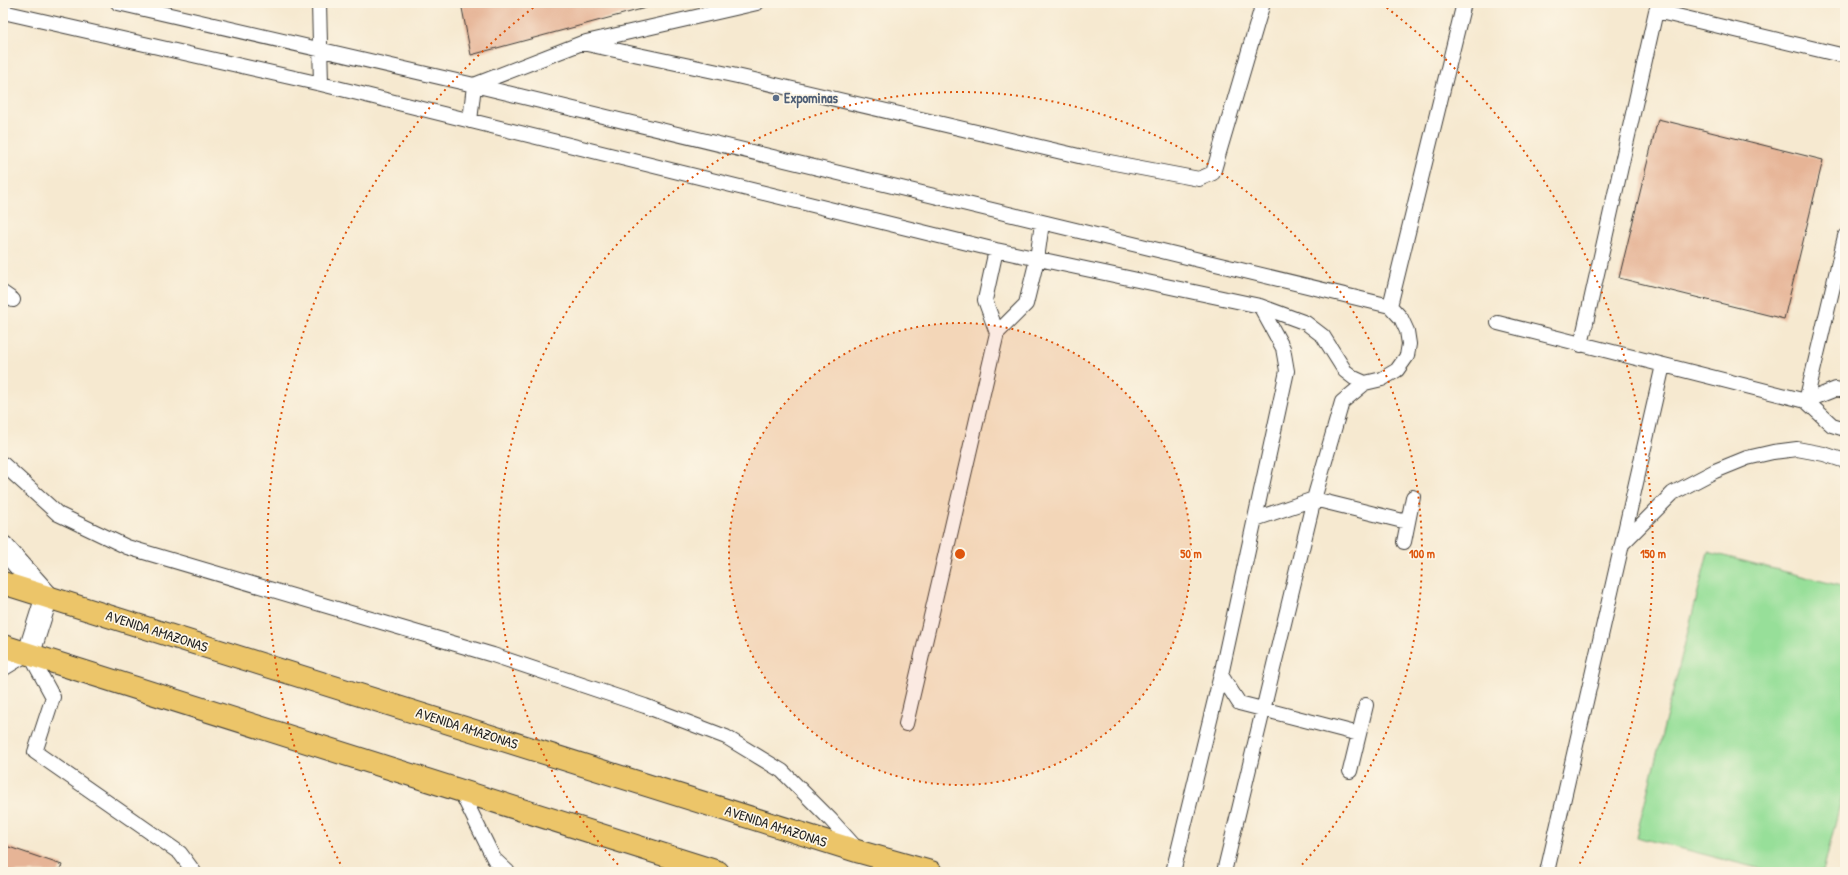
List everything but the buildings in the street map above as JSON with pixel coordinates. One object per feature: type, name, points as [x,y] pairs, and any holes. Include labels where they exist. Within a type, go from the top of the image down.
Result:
[{"type":"main road","name":"AVENIDA AMAZONAS","points":[[3,583],[860,852],[931,872]]},
{"type":"main road","points":[[3,646],[718,872]]},
{"type":"street","points":[[3,547],[47,596],[29,653]]},
{"type":"lane","points":[[118,3],[321,51],[474,85],[1390,306],[1401,318],[1407,331],[1409,344],[1407,356],[1397,370],[1382,379],[1365,383],[1342,402],[1314,499],[1224,872]]},
{"type":"lane","points":[[319,3],[321,51],[320,84]]},
{"type":"lane","points":[[474,85],[582,43],[757,3]]},
{"type":"lane","points":[[582,43],[744,78],[1083,157],[1199,179],[1213,173],[1263,3]]},
{"type":"lane","points":[[1390,306],[1464,3]]},
{"type":"lane","points":[[1581,345],[1656,11],[1845,56]]},
{"type":"lane","points":[[3,12],[320,84],[1036,260],[1260,306],[1306,323],[1317,331],[1323,336],[1345,370],[1354,378],[1365,383]]},
{"type":"lane","points":[[470,121],[474,85]]},
{"type":"lane","points":[[906,724],[997,333],[1026,304],[1036,260],[1042,223]]},
{"type":"lane","points":[[1806,400],[1845,236]]},
{"type":"lane","points":[[996,250],[985,300],[997,333]]},
{"type":"lane","points":[[1173,872],[1221,675],[1287,371],[1283,348],[1260,306]]},
{"type":"lane","points":[[1498,324],[1806,400],[1832,425],[1845,429]]},
{"type":"lane","points":[[1550,868],[1663,365]]},
{"type":"lane","points":[[1806,400],[1836,389],[1845,391]]},
{"type":"lane","points":[[1623,543],[1673,493],[1715,471],[1747,458],[1773,452],[1797,449],[1824,454],[1845,461]]},
{"type":"lane","points":[[3,464],[58,514],[127,547],[493,655],[645,706],[726,737],[782,771],[831,820],[860,852]]},
{"type":"lane","points":[[1404,542],[1413,497]]},
{"type":"lane","points":[[1255,519],[1314,499],[1407,522]]},
{"type":"lane","points":[[3,669],[29,653],[53,697],[35,752],[180,853],[194,872]]},
{"type":"lane","points":[[1221,675],[1239,703],[1262,711],[1359,734]]},
{"type":"lane","points":[[1350,771],[1366,705]]},
{"type":"lane","points":[[460,790],[494,859],[508,872]]},
{"type":"green space","points":[[1708,552],[1845,587],[1845,784],[1823,872],[1773,872],[1636,837]]},
{"type":"place","name":"Expominas","points":[[776,98]]}]
